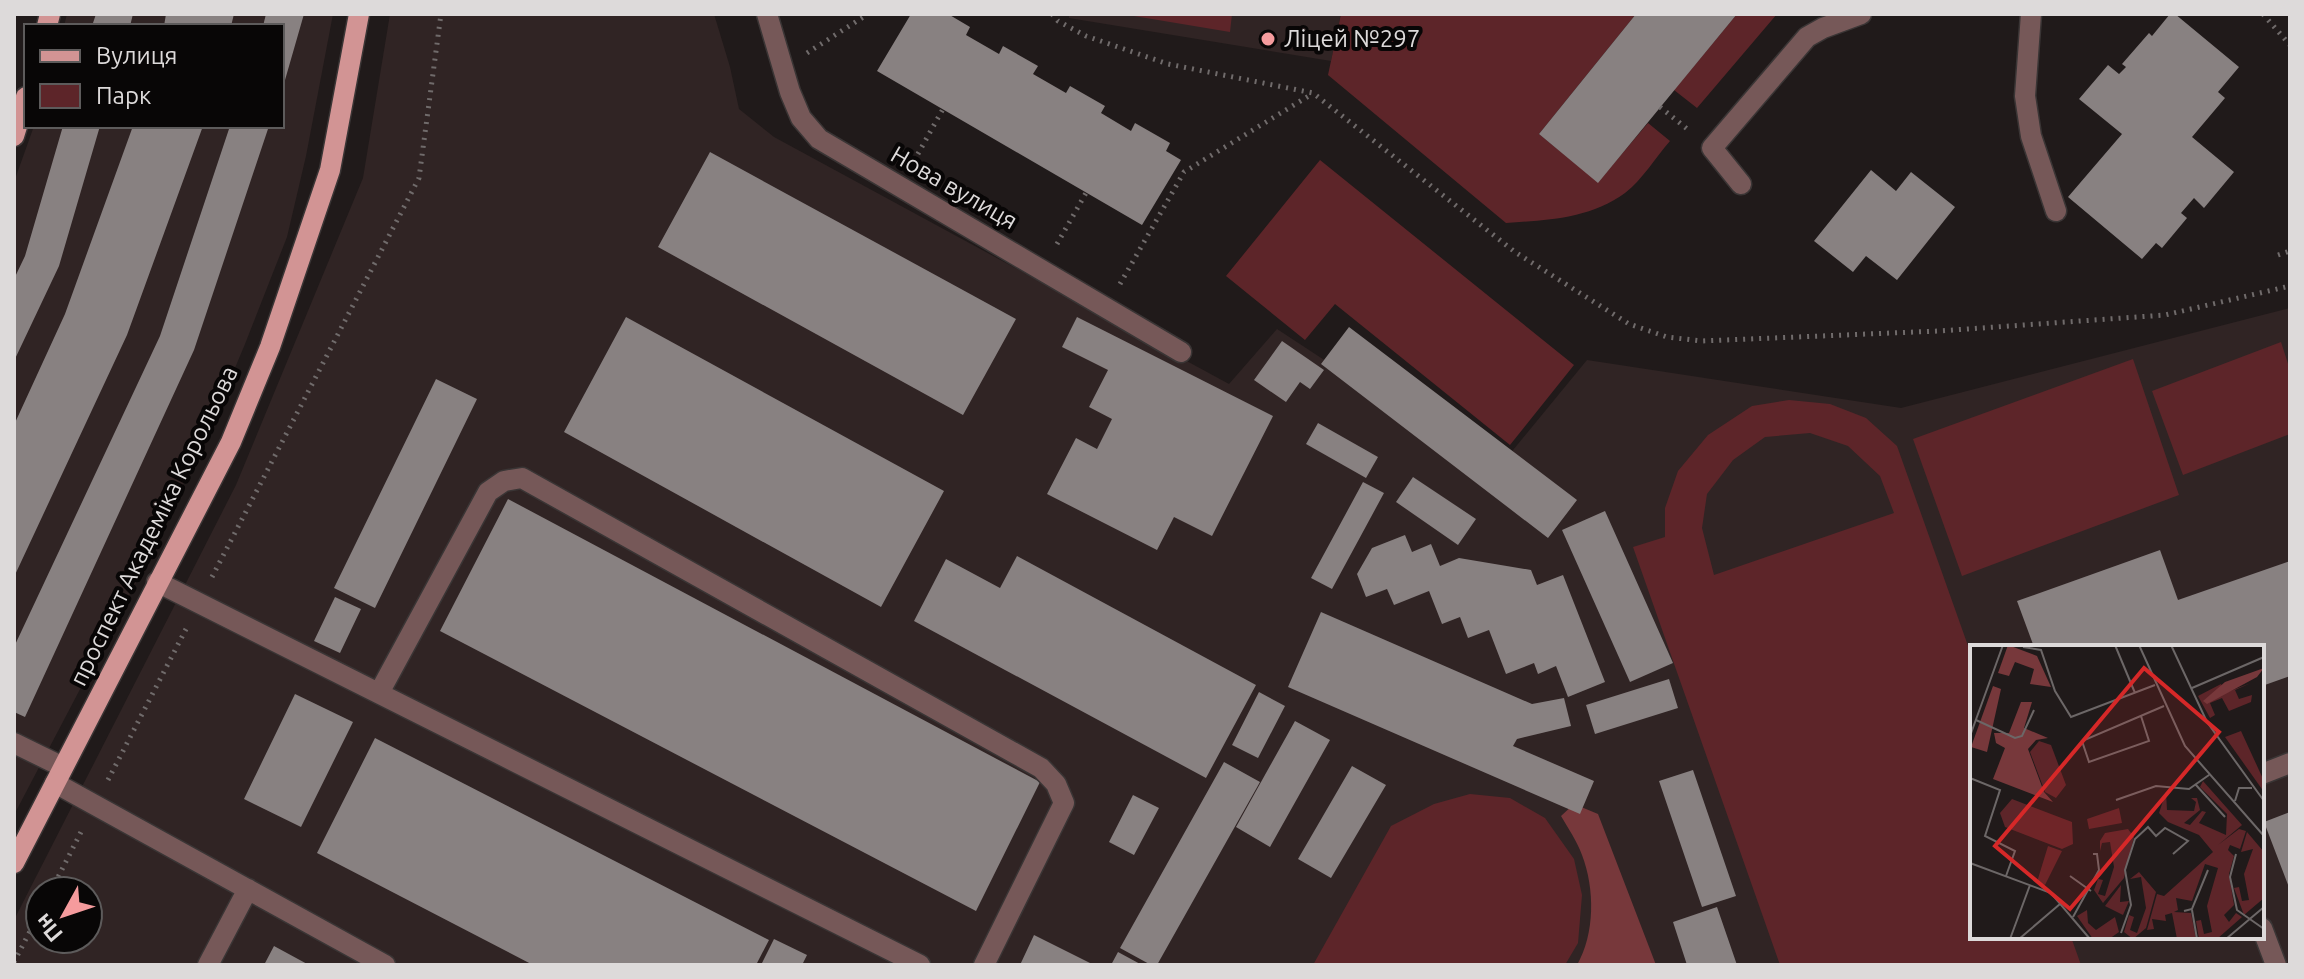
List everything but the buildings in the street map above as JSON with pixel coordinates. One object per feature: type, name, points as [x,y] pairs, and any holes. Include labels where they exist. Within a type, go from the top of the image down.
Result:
[{"type":"main road","name":"проспект Академіка Корольова","points":[[14,863],[231,442],[270,347],[330,170],[359,14]]},
{"type":"main road","points":[[14,136],[24,104]]},
{"type":"lane","name":"Нова вулиця","points":[[767,14],[801,118],[819,139],[1181,352]]},
{"type":"lane","points":[[1741,184],[1712,148],[1807,37],[1861,14]]},
{"type":"lane","points":[[2031,14],[2025,96],[2031,136],[2056,211]]},
{"type":"lane","points":[[379,693],[488,492],[504,481],[522,478],[1041,768],[1056,784],[1064,803],[984,965]]},
{"type":"lane","points":[[157,582],[920,965]]},
{"type":"lane","points":[[14,743],[96,804],[385,965]]},
{"type":"lane","points":[[2264,773],[2290,763]]},
{"type":"lane","points":[[208,965],[248,889]]},
{"type":"lane","points":[[2264,933],[2276,965]]},
{"type":"path","points":[[59,875],[419,178],[441,14]]},
{"type":"path","points":[[783,69],[868,14]]},
{"type":"path","points":[[1052,14],[1058,21],[1086,36],[1168,64],[1313,93],[1515,252],[1629,324],[1667,337],[1702,341],[1807,337],[2165,315],[2290,286]]},
{"type":"path","points":[[2263,14],[2290,45]]},
{"type":"path","points":[[1106,308],[1184,172],[1313,93]]},
{"type":"path","points":[[900,187],[943,109]]},
{"type":"path","points":[[1042,271],[1086,193]]},
{"type":"path","points":[[2278,255],[2290,251]]},
{"type":"path","points":[[14,962],[24,943]]},
{"type":"shaded area","points":[[67,14],[333,14],[287,237],[245,344],[209,430],[141,573],[14,815],[14,182],[33,128],[284,128],[284,24],[64,24]]},
{"type":"shaded area","points":[[390,14],[714,14],[739,109],[774,137],[1229,384],[1277,329],[1495,472],[1587,360],[1901,408],[2290,308],[2290,965],[14,965],[14,920],[24,900],[24,955],[104,955],[104,875],[37,875],[236,485],[363,178]]},
{"type":"shaded area","name":"Ліцей №297","points":[[1069,14],[1341,14],[1331,61],[1069,18]]},
{"type":"shaded area","points":[[1574,804],[1598,814],[1656,965],[1577,965],[1590,926],[1591,897],[1582,855],[1561,816]]},
{"type":"green space","points":[[1122,14],[1232,14],[1230,32]]},
{"type":"green space","points":[[1341,14],[1636,14],[1539,134],[1598,182],[1648,123],[1670,141],[1637,182],[1611,202],[1568,217],[1506,223],[1328,75]]},
{"type":"green space","points":[[1737,14],[1777,14],[1697,108],[1674,90]]},
{"type":"green space","points":[[1320,160],[1574,365],[1510,445],[1335,304],[1305,340],[1226,276]]},
{"type":"green space","points":[[2281,342],[2290,370],[2290,434],[2183,475],[2152,391]]},
{"type":"green space","points":[[2133,359],[2179,495],[1962,576],[1913,439]]},
{"type":"green space","points":[[1789,400],[1830,404],[1866,418],[1897,446],[1970,651],[1970,939],[2072,939],[2081,965],[1780,965],[1633,547],[1665,537],[1665,508],[1678,471],[1708,435],[1752,406]],"holes":[[[1810,433],[1848,446],[1880,476],[1894,513],[1714,575],[1702,528],[1707,494],[1733,460],[1765,437]]]},
{"type":"green space","points":[[1470,794],[1510,798],[1545,818],[1574,859],[1582,895],[1578,943],[1565,965],[1313,965],[1391,826],[1434,804]]},
{"type":"place","name":"Ліцей №297","points":[[1268,39]]}]
